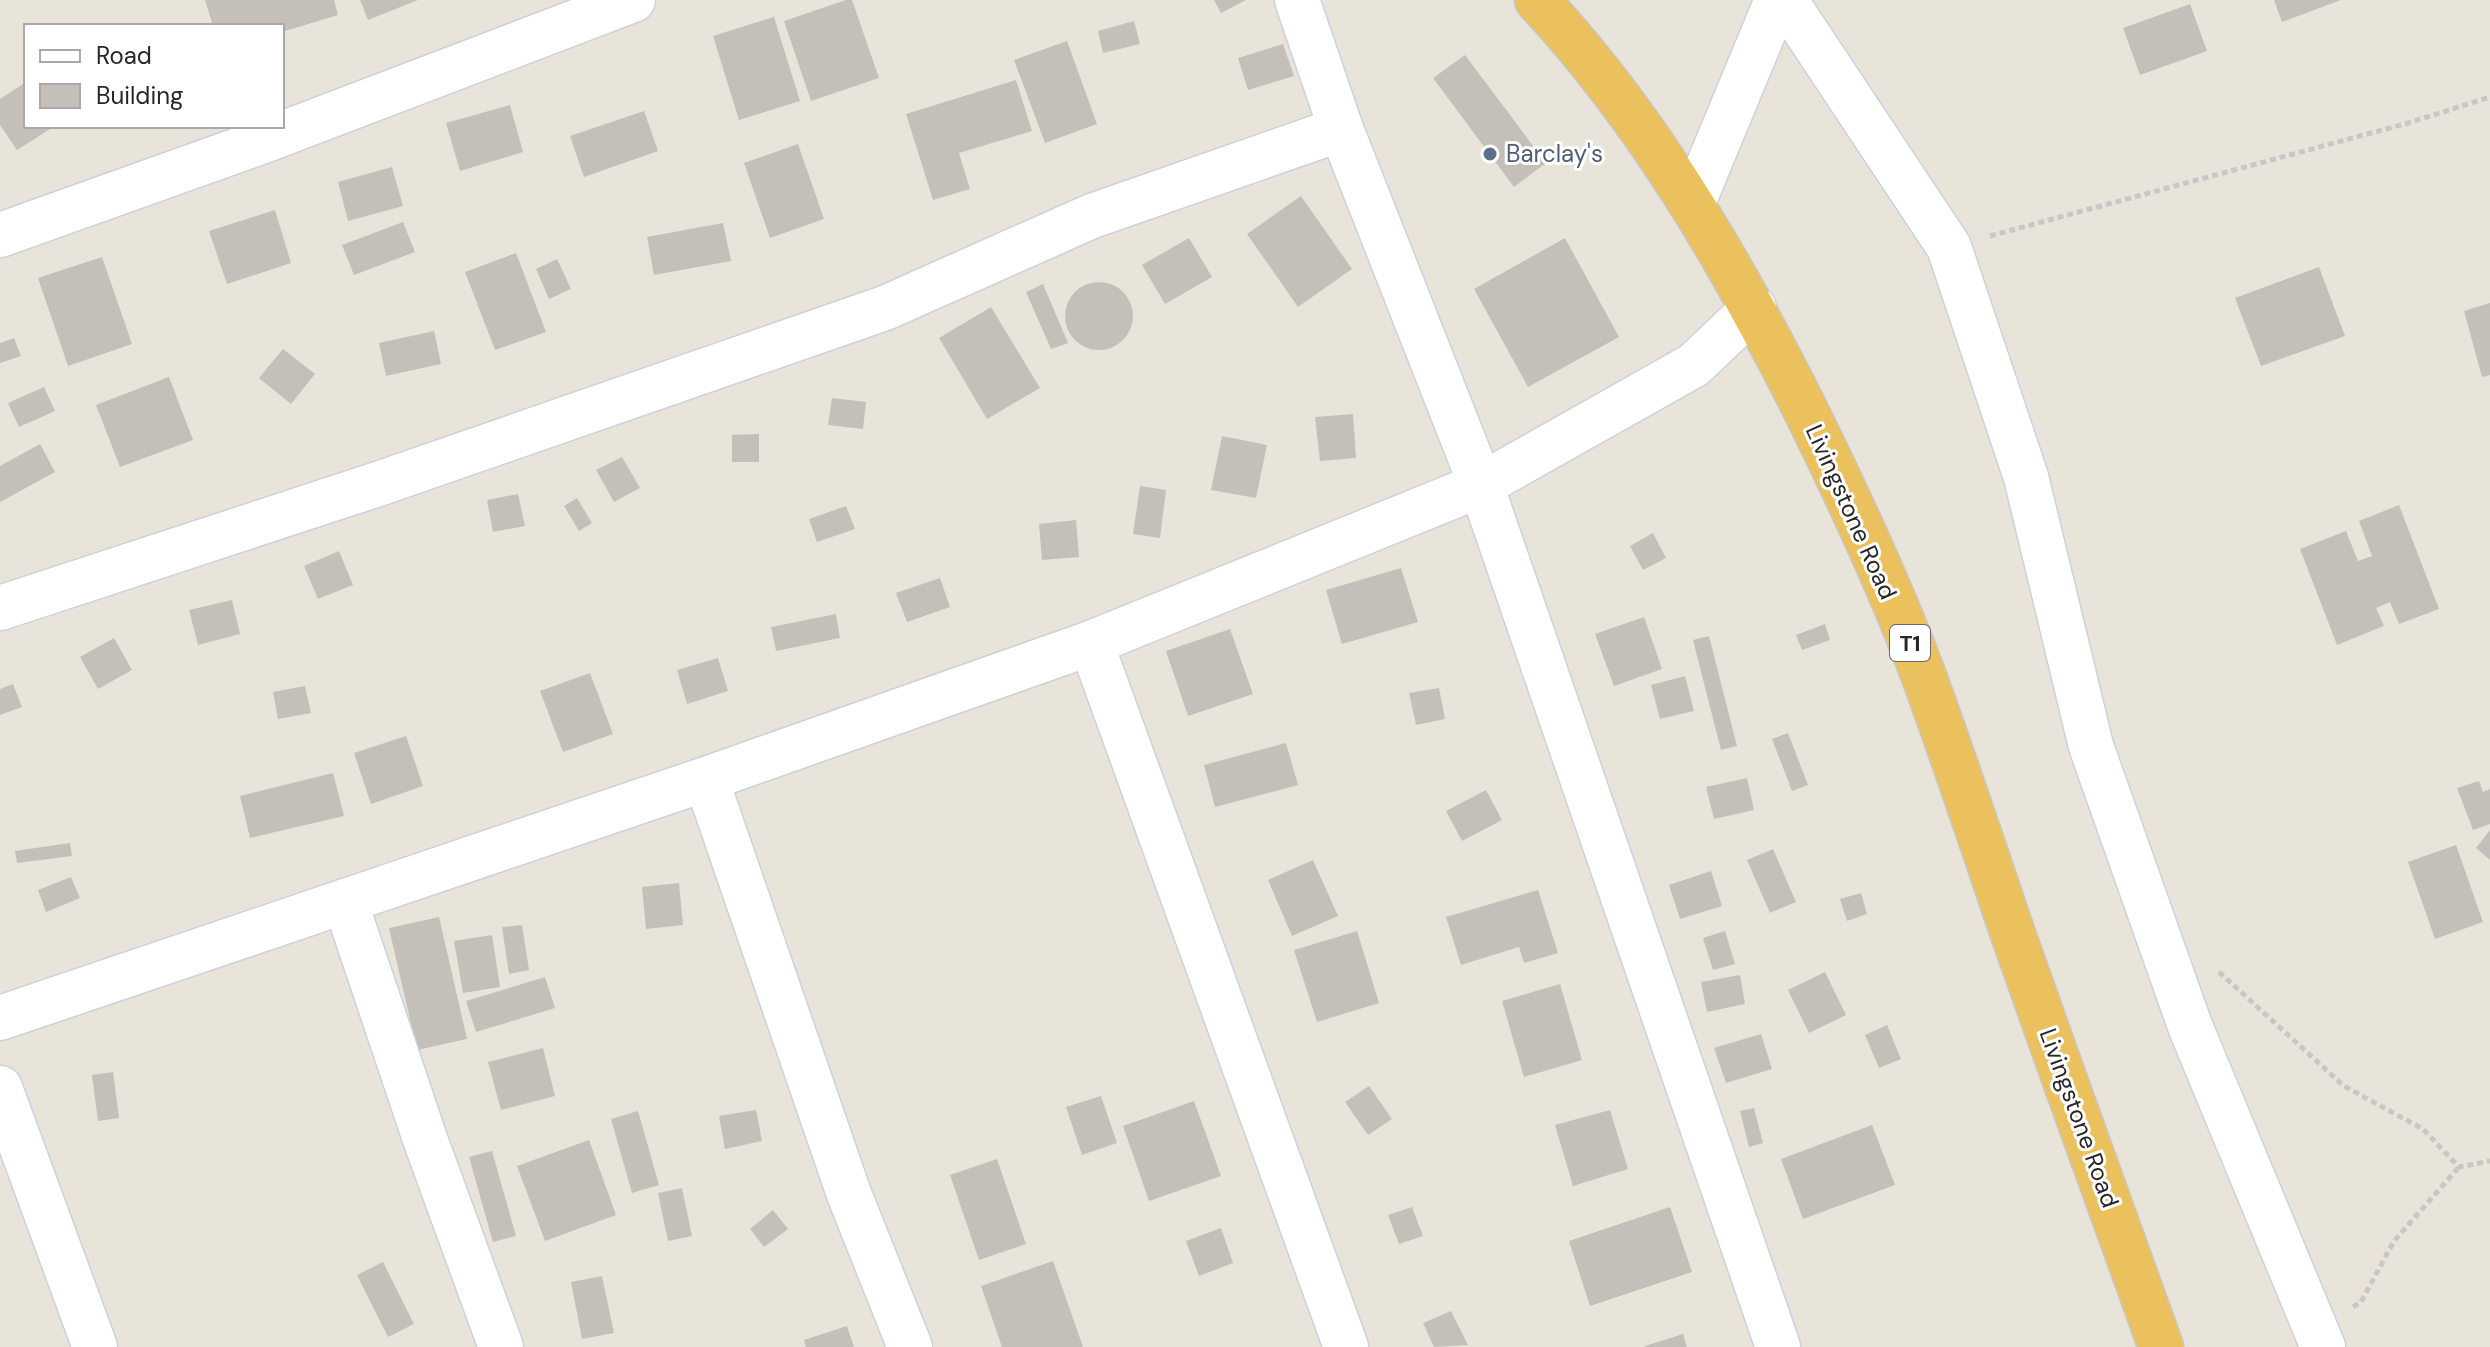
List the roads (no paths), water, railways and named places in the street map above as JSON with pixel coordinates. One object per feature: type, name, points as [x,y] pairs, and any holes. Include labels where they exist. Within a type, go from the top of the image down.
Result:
[{"type":"highway","name":"Livingstone Road","points":[[1537,0],[1566,31],[1653,145],[1692,205],[1754,308],[1845,490],[1922,672],[2161,1347]]},
{"type":"street","points":[[0,235],[266,140],[633,0]]},
{"type":"street","points":[[1297,0],[1341,129],[1481,485],[1778,1347]]},
{"type":"street","points":[[1692,205],[1777,0]]},
{"type":"street","points":[[1785,0],[1949,247],[2026,477],[2091,746],[2190,1026],[2320,1338]]},
{"type":"street","points":[[0,608],[378,484],[885,308],[1092,216],[1341,129]]},
{"type":"street","points":[[0,1018],[706,779],[1091,643],[1481,485],[1694,365],[1754,308]]},
{"type":"street","points":[[1091,643],[1346,1347]]},
{"type":"street","points":[[706,779],[849,1194],[910,1347]]},
{"type":"street","points":[[345,901],[425,1139],[501,1347]]},
{"type":"street","points":[[0,1088],[95,1347]]},
{"type":"place","name":"Barclay's","points":[[1490,154]]}]
